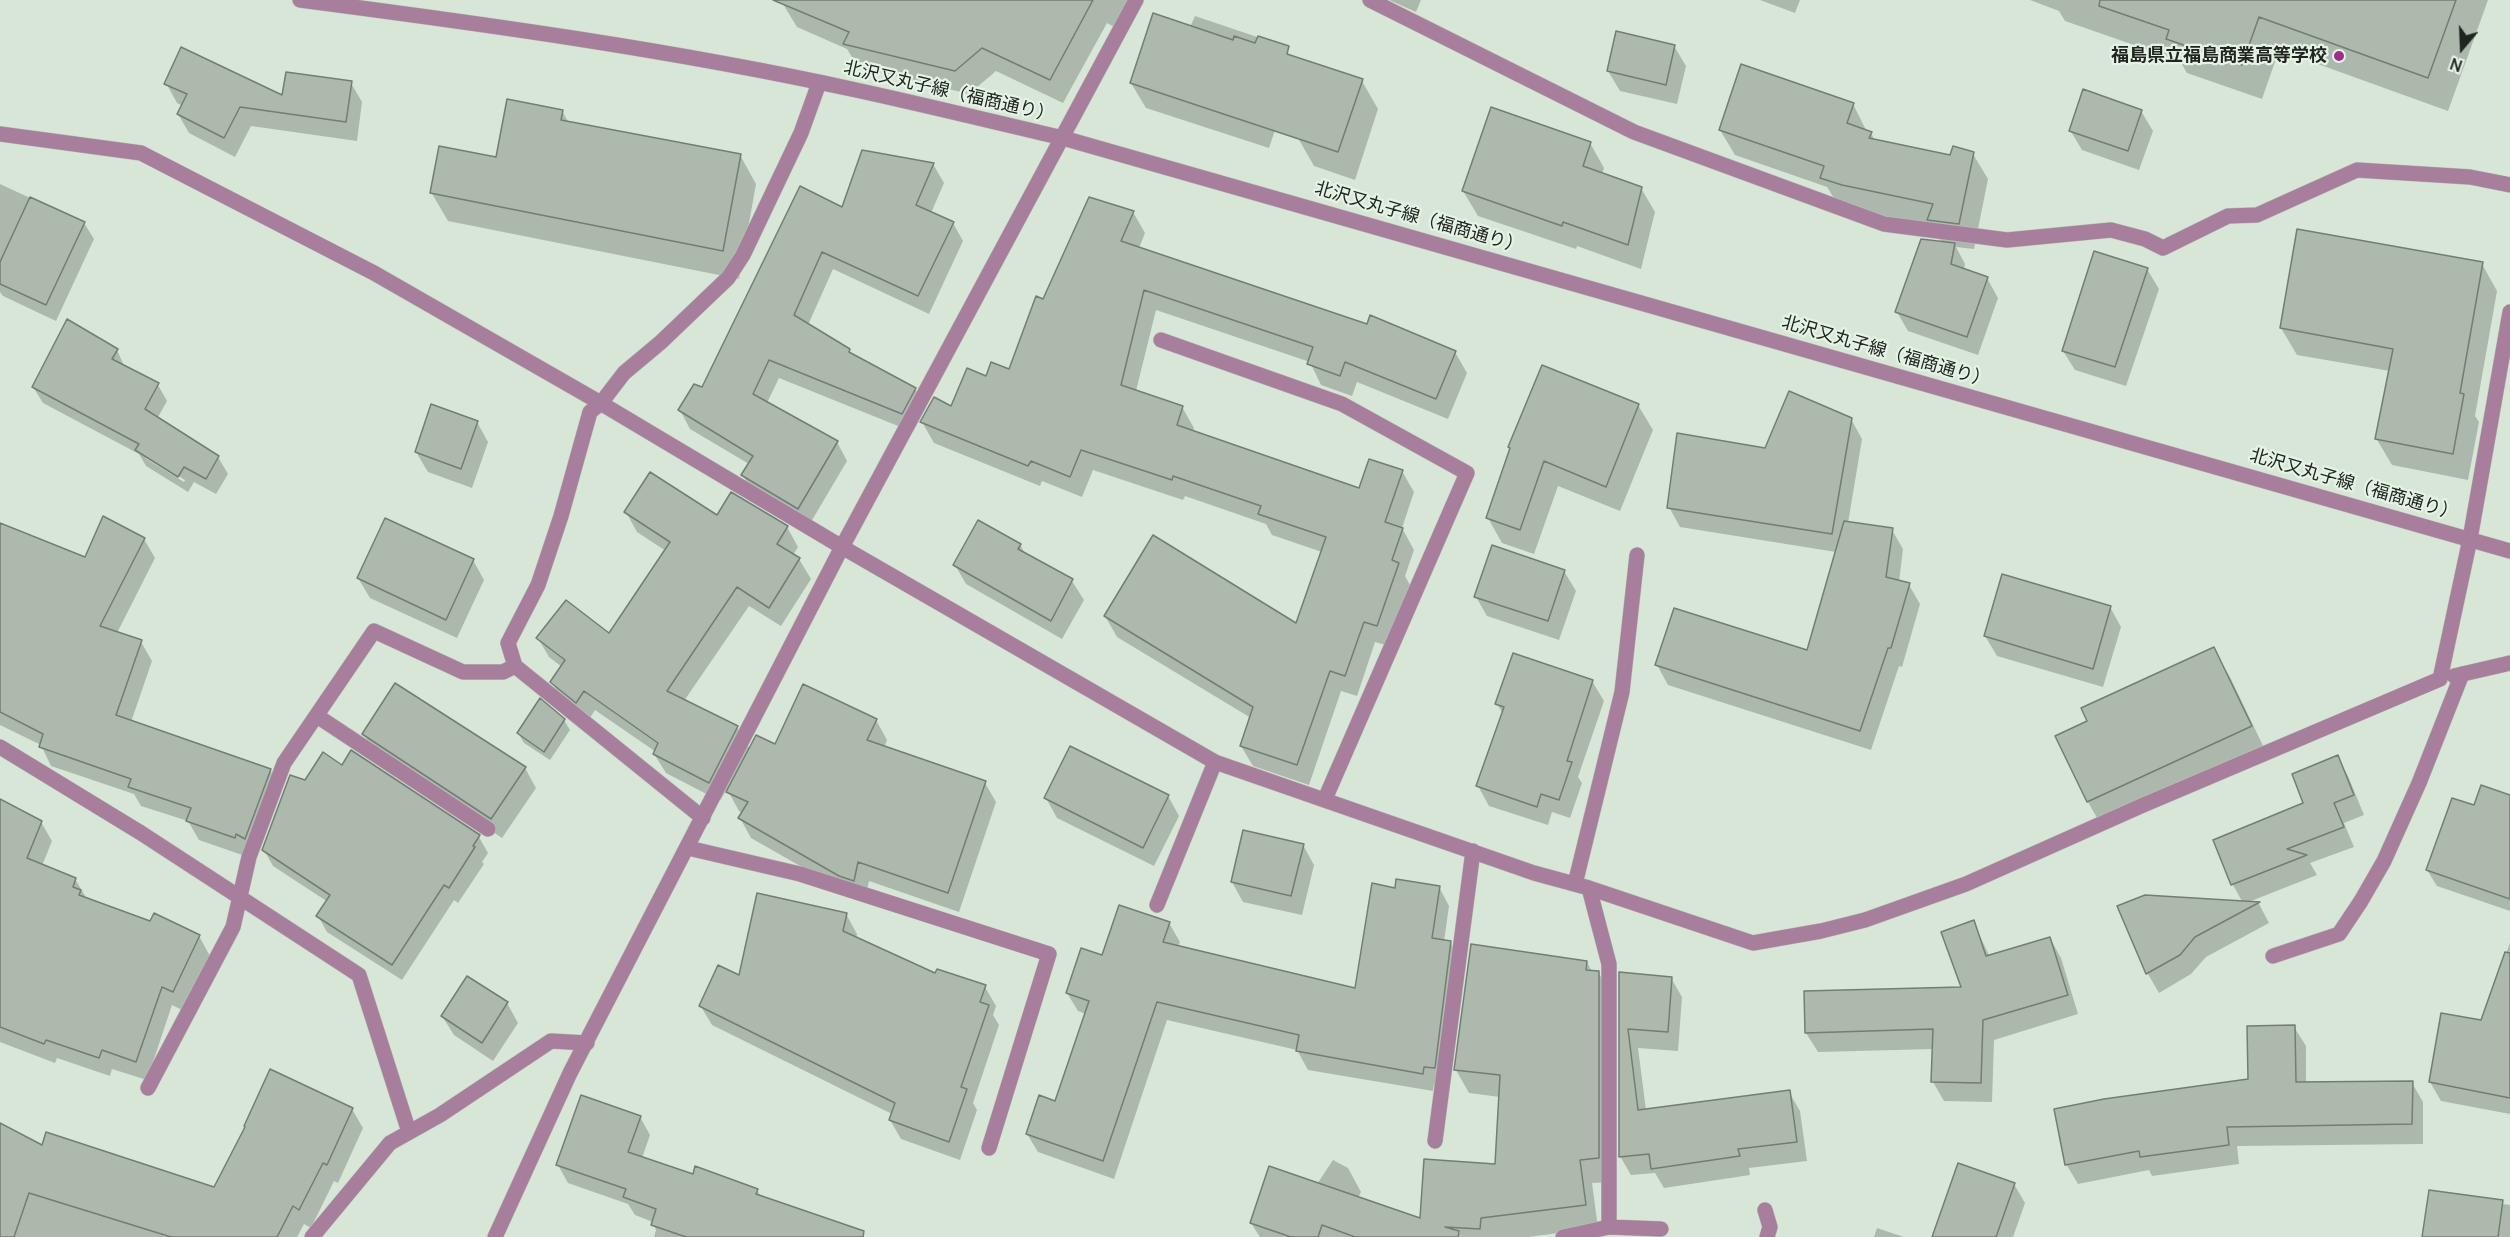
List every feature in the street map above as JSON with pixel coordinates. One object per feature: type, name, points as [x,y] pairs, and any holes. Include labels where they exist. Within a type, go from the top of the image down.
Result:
[{"type":"street","name":"北沢又丸子線（福商通り）","points":[[300,0],[424,16],[642,50],[819,83],[1063,138],[2510,551]]},
{"type":"street","points":[[495,1237],[570,1073],[842,547],[1136,0]]},
{"type":"street","points":[[1370,0],[1634,132],[1884,224],[2007,240],[2111,230],[2145,239],[2163,248],[2228,216],[2257,215],[2357,170],[2470,177],[2510,185]]},
{"type":"street","points":[[703,818],[515,666],[508,643],[538,585],[561,516],[590,412],[601,403],[624,373],[661,342],[728,278],[743,255],[801,133],[819,83]]},
{"type":"street","points":[[0,134],[141,153],[374,273],[1215,762],[1534,873],[1582,886],[1753,942],[1821,931],[1865,920],[1966,884],[2141,806],[2440,679],[2510,663]]},
{"type":"street","points":[[2440,679],[2470,539],[2510,312]]},
{"type":"street","points":[[1161,340],[1342,404],[1467,473],[1325,799]]},
{"type":"street","points":[[1609,1227],[1609,964],[1582,886],[1622,692],[1637,555]]},
{"type":"street","points":[[147,1088],[233,927],[249,857],[285,763],[374,631],[463,672],[503,672],[515,666]]},
{"type":"street","points":[[2273,956],[2339,934],[2361,902],[2384,861],[2419,783],[2462,674]]},
{"type":"street","points":[[317,716],[488,829]]},
{"type":"street","points":[[0,747],[141,833],[359,975],[409,1132]]},
{"type":"street","points":[[1157,905],[1215,762]]},
{"type":"street","points":[[688,848],[800,874],[1049,954],[989,1148]]},
{"type":"street","points":[[1435,1141],[1473,851]]},
{"type":"street","points":[[312,1237],[390,1143],[496,1079],[551,1041],[587,1043]]},
{"type":"street","points":[[1765,1210],[1770,1227],[1767,1237]]},
{"type":"street","points":[[1563,1237],[1609,1227],[1661,1229]]},
{"type":"building","points":[[773,0],[1093,0],[1050,80],[982,48],[955,71],[843,44],[849,32]]},
{"type":"building","points":[[2100,0],[2456,0],[2428,78],[2259,17],[2242,65],[2166,39],[2169,30],[2099,6]]},
{"type":"building","points":[[1153,13],[1233,40],[1234,36],[1255,43],[1258,36],[1289,46],[1287,54],[1363,79],[1338,152],[1130,83]]},
{"type":"building","points":[[1616,31],[1675,45],[1666,85],[1607,71]]},
{"type":"building","points":[[181,47],[282,95],[286,72],[352,81],[346,122],[240,107],[224,138],[177,114],[187,94],[164,84]]},
{"type":"building","points":[[1741,64],[1854,103],[1847,123],[1872,132],[1869,138],[1950,155],[1953,146],[1974,152],[1959,224],[1927,220],[1933,204],[1842,185],[1820,178],[1824,166],[1719,130]]},
{"type":"building","points":[[2083,89],[2142,110],[2128,151],[2069,131]]},
{"type":"building","points":[[507,99],[563,110],[561,120],[741,154],[723,251],[430,193],[439,146],[496,157]]},
{"type":"building","points":[[1491,107],[1591,142],[1583,166],[1642,187],[1628,245],[1563,222],[1562,226],[1462,191]]},
{"type":"building","points":[[862,150],[934,163],[916,205],[954,222],[918,296],[822,252],[794,315],[850,349],[849,352],[916,388],[902,414],[769,360],[753,394],[838,441],[798,509],[741,475],[753,456],[678,410],[694,384],[702,387],[800,186],[842,207]]},
{"type":"building","points":[[30,197],[85,222],[46,305],[0,284],[0,262]]},
{"type":"building","points":[[1089,197],[1134,211],[1121,241],[1367,324],[1370,315],[1456,351],[1436,399],[1345,362],[1340,376],[1307,364],[1313,347],[1144,290],[1121,385],[1183,406],[1177,425],[1359,488],[1369,459],[1403,470],[1385,522],[1403,528],[1392,560],[1399,563],[1377,626],[1364,622],[1345,676],[1330,671],[1297,765],[1240,746],[1253,707],[1104,616],[1153,535],[1296,623],[1326,537],[1258,514],[1261,506],[1173,476],[1172,480],[1081,450],[1070,477],[1031,461],[1028,466],[920,422],[934,397],[951,406],[967,368],[986,376],[991,362],[1009,369],[1036,296],[1043,299]]},
{"type":"building","points":[[2297,229],[2483,262],[2460,393],[2464,394],[2453,454],[2375,439],[2393,349],[2280,328]]},
{"type":"building","points":[[1921,239],[1955,243],[1951,264],[1988,277],[1967,337],[1895,312]]},
{"type":"building","points":[[2094,251],[2148,268],[2115,367],[2062,351]]},
{"type":"building","points":[[67,319],[118,349],[112,359],[159,383],[145,409],[219,456],[206,479],[184,467],[178,477],[135,450],[139,444],[32,387]]},
{"type":"building","points":[[1542,365],[1639,404],[1606,487],[1544,461],[1520,530],[1486,518],[1510,448],[1508,447]]},
{"type":"building","points":[[1789,391],[1852,418],[1832,534],[1667,508],[1677,433],[1765,448]]},
{"type":"building","points":[[431,404],[478,421],[461,469],[415,452]]},
{"type":"building","points":[[650,472],[717,515],[731,492],[788,526],[777,544],[800,558],[769,608],[737,587],[667,691],[738,726],[709,783],[653,754],[658,743],[584,691],[576,703],[550,682],[565,660],[536,638],[566,600],[609,633],[670,542],[624,512]]},
{"type":"building","points":[[103,516],[145,538],[100,626],[142,640],[116,715],[271,769],[245,839],[236,834],[235,838],[186,821],[191,808],[128,787],[131,779],[39,747],[43,734],[0,712],[0,523],[85,557]]},
{"type":"building","points":[[385,518],[474,559],[446,620],[357,578]]},
{"type":"building","points":[[978,520],[1021,544],[1018,549],[1073,579],[1051,621],[953,565]]},
{"type":"building","points":[[1844,521],[1893,528],[1886,577],[1910,583],[1891,648],[1888,648],[1860,731],[1655,665],[1674,608],[1807,650]]},
{"type":"building","points":[[1492,545],[1565,570],[1548,621],[1474,597]]},
{"type":"building","points":[[2002,574],[2111,606],[2093,669],[1984,636]]},
{"type":"building","points":[[2214,647],[2252,726],[2087,802],[2055,736],[2087,721],[2081,708]]},
{"type":"building","points":[[1513,653],[1593,680],[1567,761],[1572,762],[1559,800],[1541,794],[1537,807],[1476,786],[1504,707],[1495,704]]},
{"type":"building","points":[[395,683],[526,767],[491,819],[362,734]]},
{"type":"building","points":[[803,684],[877,719],[867,740],[986,781],[948,893],[858,862],[854,881],[839,876],[738,818],[748,802],[726,792],[756,735],[775,744]]},
{"type":"building","points":[[540,698],[565,719],[544,752],[517,733]]},
{"type":"building","points":[[1070,746],[1169,795],[1143,848],[1044,798]]},
{"type":"building","points":[[351,750],[480,835],[449,888],[444,885],[392,965],[316,916],[330,895],[262,850],[290,775],[305,780],[323,752],[342,765]]},
{"type":"building","points":[[2338,755],[2354,795],[2334,803],[2344,827],[2287,849],[2307,855],[2231,885],[2213,840],[2303,803],[2292,774]]},
{"type":"building","points":[[2481,785],[2510,795],[2510,899],[2426,870],[2452,798],[2474,805]]},
{"type":"building","points":[[0,799],[42,821],[27,858],[76,878],[73,887],[81,890],[79,895],[150,921],[154,913],[200,935],[173,992],[162,987],[136,1062],[102,1050],[99,1058],[46,1040],[44,1044],[0,1027]]},
{"type":"building","points":[[1243,830],[1304,844],[1291,896],[1231,882]]},
{"type":"building","points":[[1396,879],[1440,886],[1432,938],[1451,941],[1435,1068],[1424,1067],[1423,1074],[1296,1051],[1299,1035],[1157,1002],[1103,1161],[1026,1134],[1039,1095],[1055,1101],[1089,1001],[1066,993],[1081,948],[1102,955],[1119,905],[1170,922],[1163,942],[1355,988],[1372,883],[1395,888]]},
{"type":"building","points":[[757,893],[847,913],[843,931],[935,973],[937,969],[986,985],[980,1002],[989,1005],[961,1087],[967,1089],[949,1142],[889,1120],[895,1103],[699,1006],[718,965],[739,975]]},
{"type":"building","points":[[2145,895],[2260,902],[2195,937],[2180,955],[2146,974],[2117,906]]},
{"type":"building","points":[[1974,920],[1986,956],[2050,937],[2068,995],[1983,1020],[1981,1083],[1931,1082],[1933,1029],[1805,1033],[1804,991],[1961,987],[1941,932]]},
{"type":"building","points":[[1471,944],[1587,961],[1586,970],[1599,971],[1599,1158],[1580,1160],[1586,1205],[1481,1218],[1480,1229],[1445,1227],[1459,1231],[1458,1237],[1355,1237],[1322,1225],[1318,1237],[1291,1237],[1250,1223],[1269,1166],[1420,1218],[1424,1159],[1495,1164],[1500,1075],[1454,1070]]},
{"type":"building","points":[[2505,952],[2510,953],[2510,1098],[2429,1082],[2441,1013],[2481,1020]]},
{"type":"building","points":[[1619,972],[1672,977],[1668,1032],[1628,1029],[1638,1110],[1790,1090],[1797,1142],[1738,1149],[1740,1156],[1651,1169],[1649,1154],[1619,1157]]},
{"type":"building","points":[[467,976],[508,1002],[482,1043],[441,1016]]},
{"type":"building","points":[[2295,1025],[2296,1082],[2413,1081],[2412,1124],[2227,1127],[2229,1145],[2140,1157],[2139,1151],[2065,1165],[2054,1109],[2104,1099],[2248,1079],[2247,1026]]},
{"type":"building","points":[[270,1069],[353,1108],[327,1165],[323,1163],[299,1210],[293,1206],[277,1237],[171,1237],[29,1193],[14,1237],[0,1237],[0,1123],[42,1145],[46,1132],[214,1187],[245,1127]]},
{"type":"building","points":[[581,1095],[641,1116],[628,1152],[693,1174],[695,1166],[758,1189],[756,1194],[864,1231],[863,1237],[686,1237],[651,1225],[656,1209],[623,1197],[626,1189],[556,1165]]},
{"type":"building","points":[[1958,1163],[2015,1183],[1996,1237],[1932,1237]]},
{"type":"building","points":[[2429,1190],[2503,1200],[2498,1237],[2422,1237]]},
{"type":"place","name":"福島県立福島商業高等学校","points":[[2339,56]]}]
